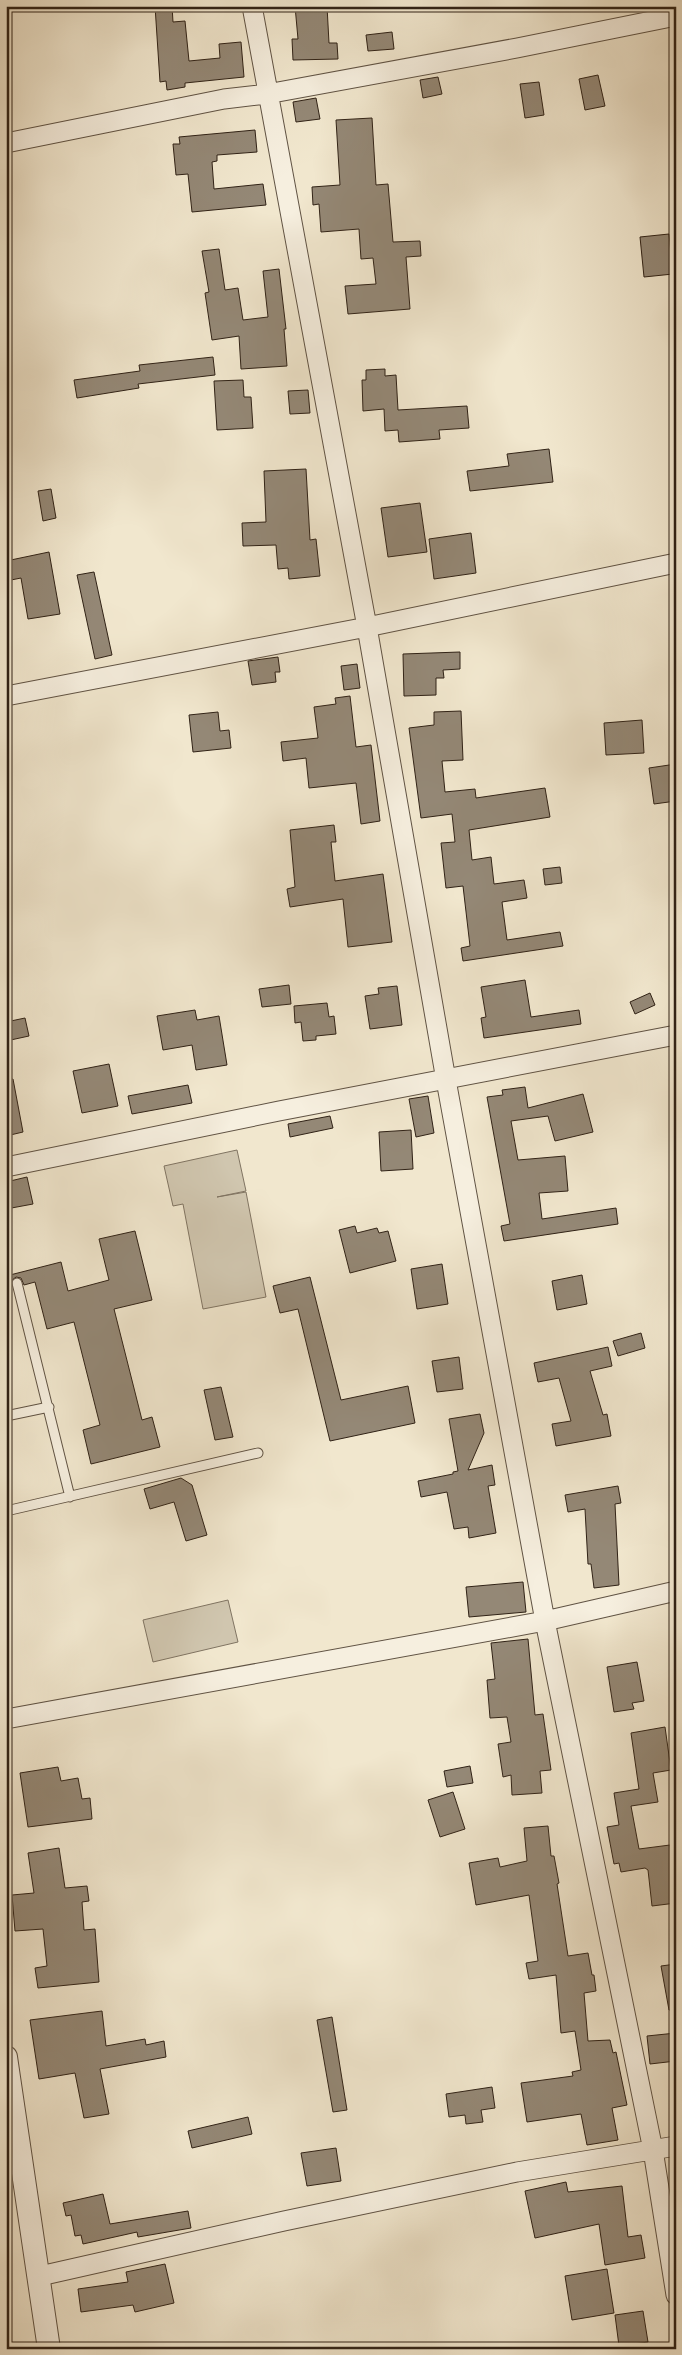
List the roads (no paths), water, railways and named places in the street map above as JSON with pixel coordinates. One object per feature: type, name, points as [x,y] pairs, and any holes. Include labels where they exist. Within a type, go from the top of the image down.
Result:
[{"type":"street","points":[[252,6],[367,627],[446,1080],[545,1620],[653,2150],[676,2295]]},
{"type":"street","points":[[6,143],[224,99],[267,94],[517,48],[676,16]]},
{"type":"street","points":[[6,696],[367,627],[676,563]]},
{"type":"street","points":[[6,1167],[279,1111],[676,1035]]},
{"type":"street","points":[[6,1719],[545,1620],[676,1591]]},
{"type":"street","points":[[6,2057],[40,2276],[49,2349]]},
{"type":"street","points":[[40,2276],[284,2221],[517,2172],[676,2146]]},
{"type":"lane","points":[[17,1283],[70,1497]]},
{"type":"lane","points":[[6,1416],[49,1407]]},
{"type":"lane","points":[[6,1511],[258,1453]]}]
